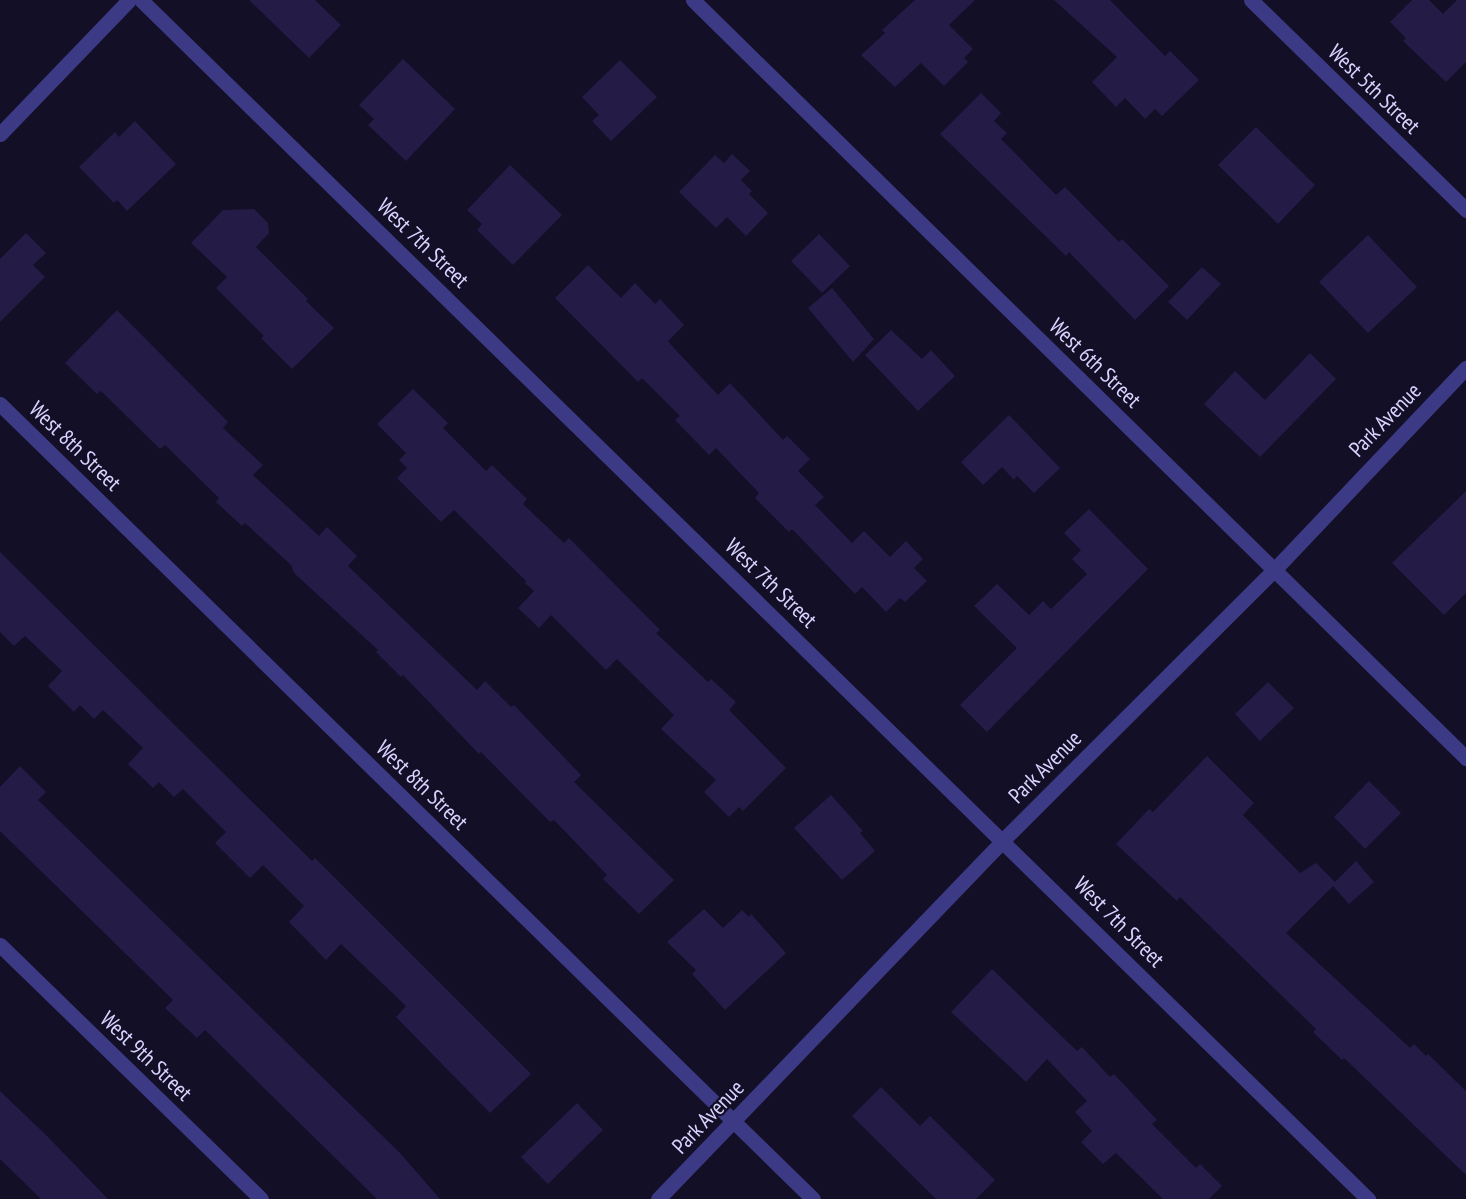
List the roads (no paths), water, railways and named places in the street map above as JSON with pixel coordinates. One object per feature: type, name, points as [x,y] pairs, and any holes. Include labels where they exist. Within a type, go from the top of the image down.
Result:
[{"type":"street","points":[[0,134],[129,0]]},
{"type":"street","name":"West 7th Street","points":[[141,0],[1368,1199]]},
{"type":"street","name":"West 6th Street","points":[[693,0],[1466,758]]},
{"type":"street","name":"West 5th Street","points":[[1251,0],[1466,210]]},
{"type":"street","name":"Park Avenue","points":[[658,1199],[735,1122],[1003,840],[1274,570],[1466,368]]},
{"type":"street","name":"West 8th Street","points":[[0,404],[813,1199]]},
{"type":"street","name":"West 9th Street","points":[[0,945],[261,1199]]}]
